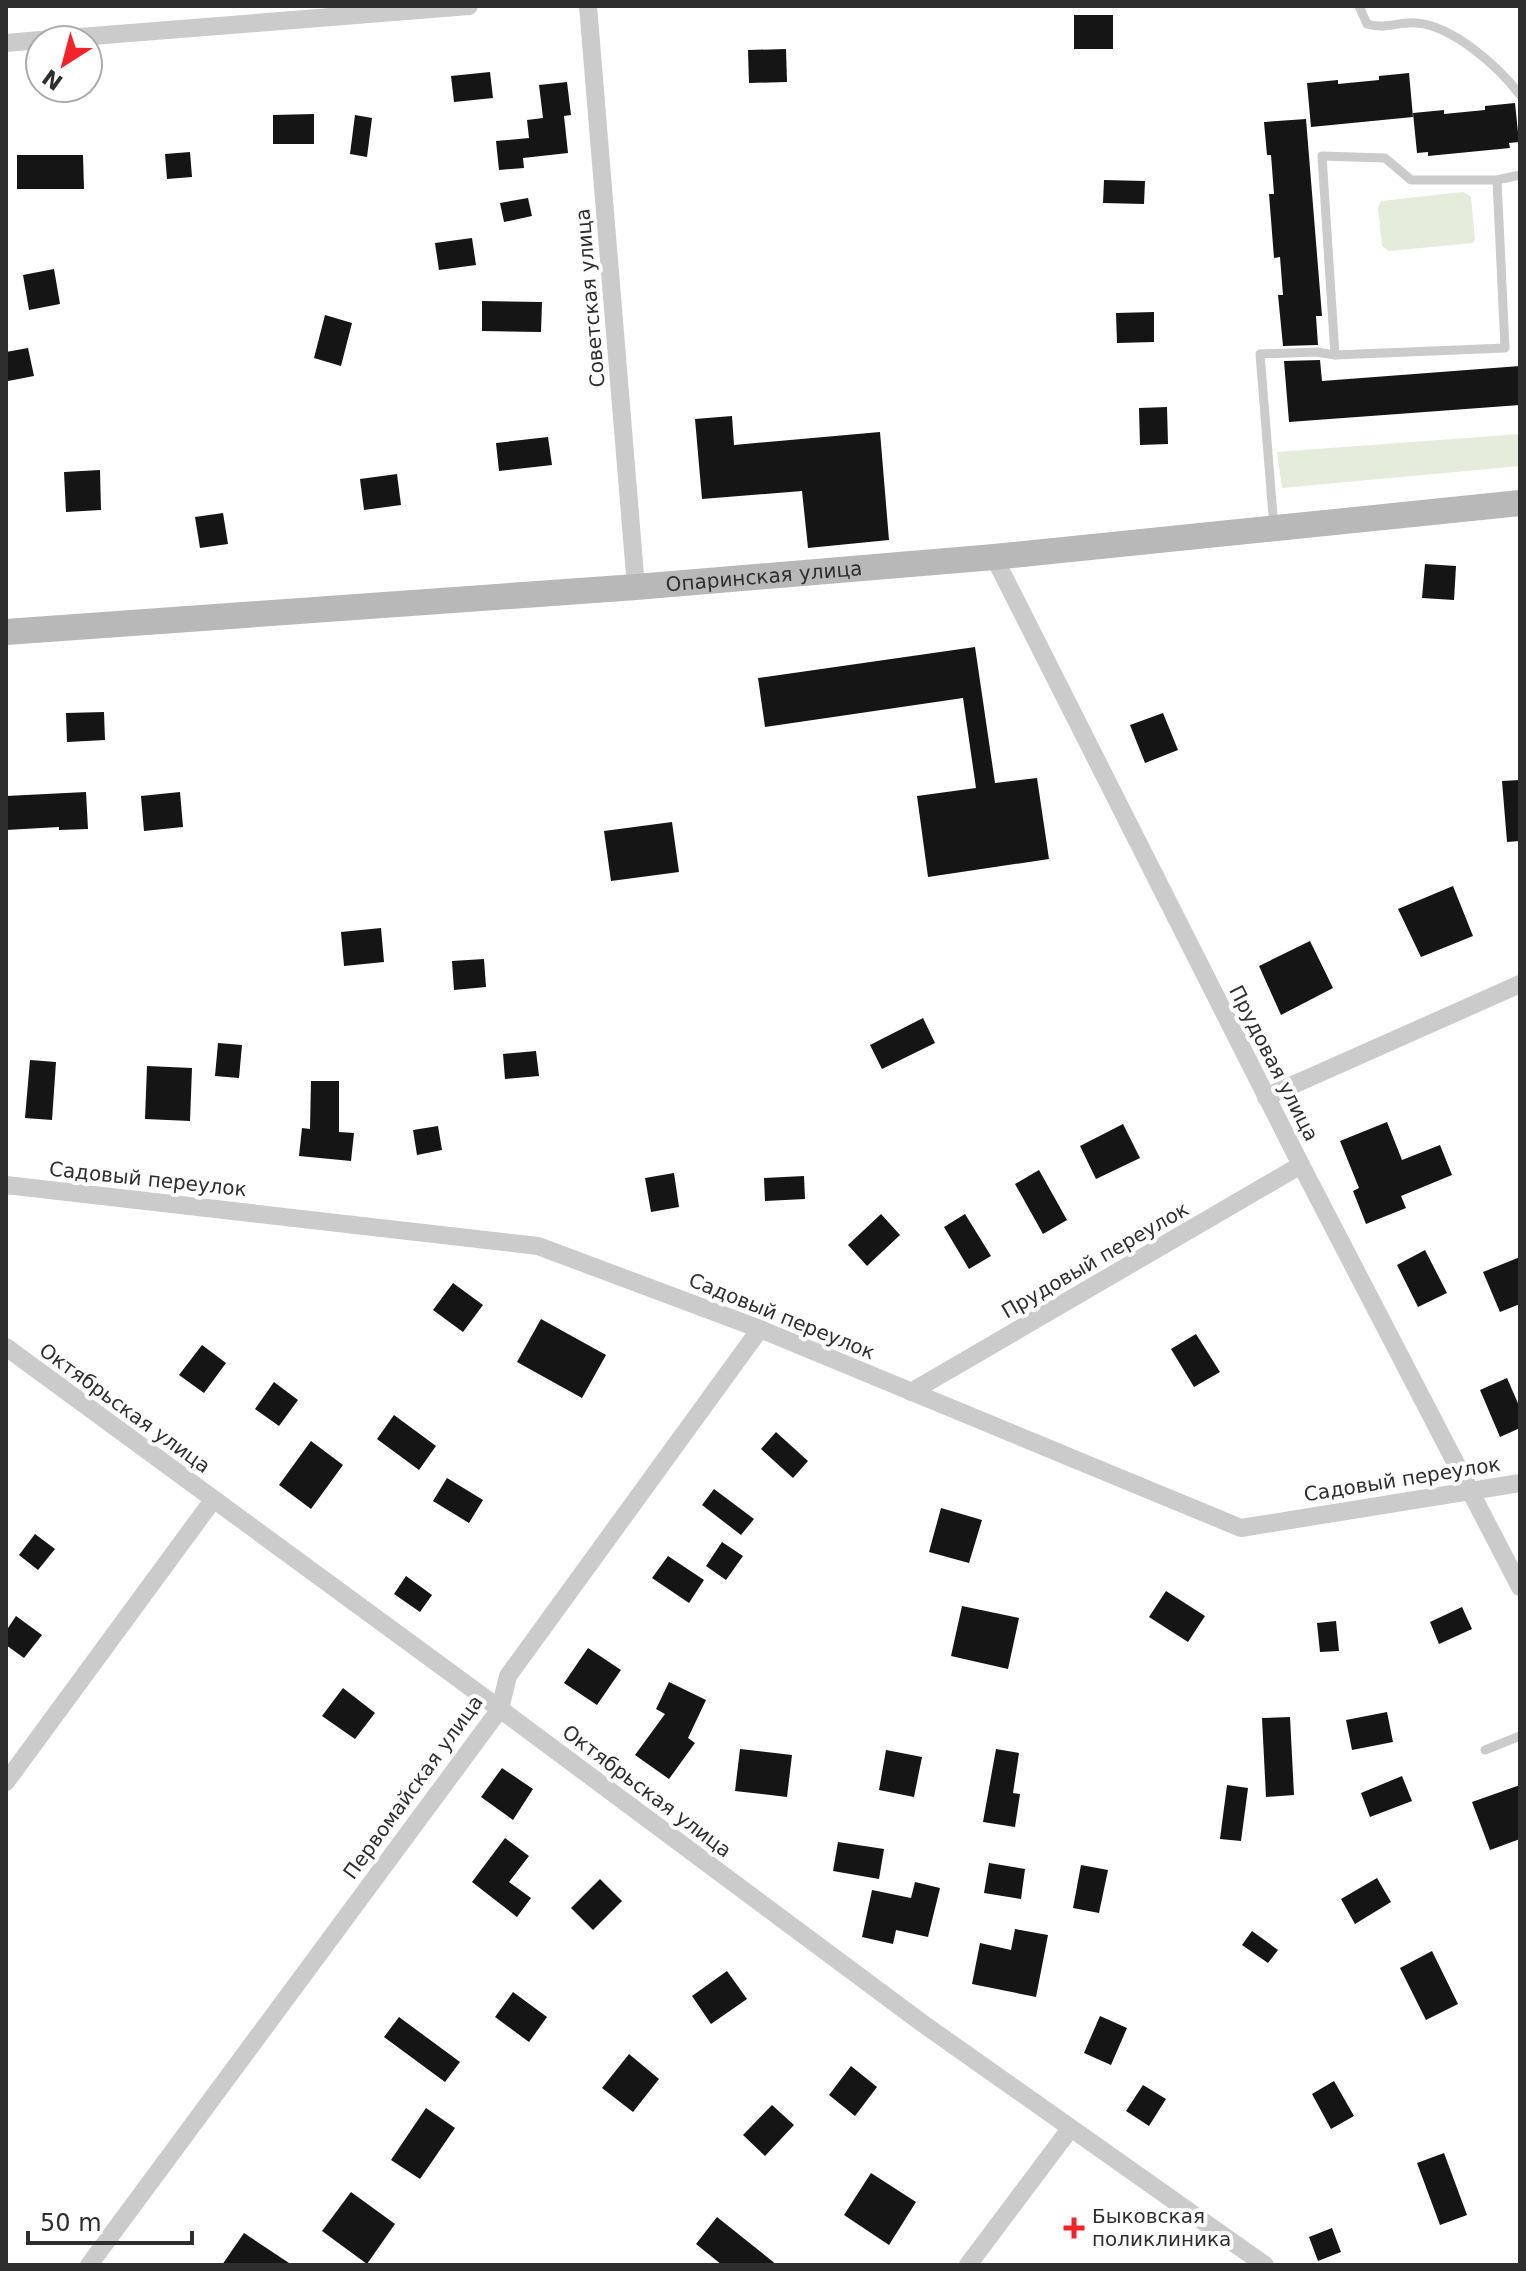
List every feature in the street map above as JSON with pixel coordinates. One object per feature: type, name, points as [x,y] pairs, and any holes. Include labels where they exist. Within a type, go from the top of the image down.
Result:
[{"type":"main road","name":"Опаринская улица","points":[[6,632],[636,587],[994,557],[1520,503]]},
{"type":"street","points":[[104,35],[469,6]]},
{"type":"street","name":"Советская улица","points":[[588,6],[636,587]]},
{"type":"street","name":"Прудовая улица","points":[[994,557],[1266,1097],[1520,1587]]},
{"type":"street","points":[[1266,1097],[1520,984]]},
{"type":"street","name":"Прудовый переулок","points":[[911,1392],[1301,1165]]},
{"type":"street","name":"Садовый переулок","points":[[6,1185],[464,1235],[538,1246],[760,1329],[1241,1528],[1520,1483]]},
{"type":"street","name":"Первомайская улица","points":[[89,2265],[500,1709],[508,1676],[760,1329]]},
{"type":"street","name":"Октябрьская улица","points":[[6,1347],[922,2023],[1265,2265]]},
{"type":"street","points":[[6,1782],[213,1500]]},
{"type":"street","points":[[968,2265],[1070,2129]]},
{"type":"lane","points":[[1359,6],[1367,24],[1382,28],[1416,23],[1450,32],[1511,83],[1520,95]]},
{"type":"lane","points":[[1335,355],[1322,156],[1385,158],[1411,180],[1497,180],[1520,175]]},
{"type":"lane","points":[[1274,528],[1260,354],[1316,352],[1335,355],[1505,348],[1497,180]]},
{"type":"lane","points":[[1485,1750],[1520,1736]]},
{"type":"green space","points":[[1463,192],[1471,197],[1473,243],[1389,251],[1382,246],[1378,207],[1381,201]]},
{"type":"green space","points":[[1520,434],[1520,466],[1282,488],[1277,452]]},
{"type":"building","points":[[1074,15],[1113,15],[1113,49],[1074,49]]},
{"type":"building","points":[[786,49],[787,82],[749,83],[748,50]]},
{"type":"building","points":[[490,72],[493,98],[454,102],[451,76]]},
{"type":"building","points":[[1409,73],[1413,117],[1311,127],[1307,83],[1379,80],[1379,76]]},
{"type":"building","points":[[567,82],[571,115],[564,116],[568,153],[523,158],[524,168],[499,170],[496,141],[529,138],[527,120],[543,118],[539,85]]},
{"type":"building","points":[[1515,103],[1519,142],[1509,143],[1510,148],[1428,156],[1428,152],[1417,153],[1413,113],[1485,110],[1485,106]]},
{"type":"building","points":[[314,114],[314,144],[273,144],[273,115]]},
{"type":"building","points":[[355,115],[372,118],[367,157],[350,154]]},
{"type":"building","points":[[1306,119],[1322,316],[1316,316],[1318,345],[1283,346],[1278,295],[1283,295],[1280,257],[1274,258],[1269,194],[1274,194],[1264,122]]},
{"type":"building","points":[[190,152],[192,177],[167,179],[165,154]]},
{"type":"building","points":[[17,155],[83,155],[84,189],[17,189]]},
{"type":"building","points":[[1104,180],[1145,181],[1144,204],[1103,203]]},
{"type":"building","points":[[528,198],[532,216],[504,222],[500,203]]},
{"type":"building","points":[[472,238],[476,265],[439,270],[435,243]]},
{"type":"building","points":[[54,269],[60,304],[29,310],[23,275]]},
{"type":"building","points":[[482,301],[542,302],[541,332],[482,331]]},
{"type":"building","points":[[1154,312],[1154,342],[1117,343],[1116,313]]},
{"type":"building","points":[[325,315],[352,323],[341,366],[314,358]]},
{"type":"building","points":[[28,348],[34,376],[8,381],[6,352]]},
{"type":"building","points":[[1320,360],[1322,381],[1520,366],[1520,405],[1289,422],[1284,361]]},
{"type":"building","points":[[1167,407],[1168,444],[1140,445],[1139,408]]},
{"type":"building","points":[[732,416],[734,445],[880,432],[889,540],[808,548],[802,491],[702,499],[695,419]]},
{"type":"building","points":[[548,437],[552,465],[499,471],[496,443]]},
{"type":"building","points":[[100,470],[101,510],[66,512],[64,472]]},
{"type":"building","points":[[397,474],[401,505],[364,510],[360,479]]},
{"type":"building","points":[[223,513],[228,544],[200,548],[195,517]]},
{"type":"building","points":[[1425,564],[1456,566],[1454,600],[1422,598]]},
{"type":"building","points":[[975,647],[995,783],[1037,778],[1049,859],[928,877],[917,796],[976,788],[963,698],[765,727],[758,678]]},
{"type":"building","points":[[104,712],[105,740],[67,742],[66,713]]},
{"type":"building","points":[[1163,713],[1178,750],[1145,763],[1130,725]]},
{"type":"building","points":[[1520,780],[1520,841],[1507,842],[1502,781]]},
{"type":"building","points":[[86,792],[88,829],[6,830],[6,796]]},
{"type":"building","points":[[180,792],[183,827],[144,831],[141,796]]},
{"type":"building","points":[[672,822],[679,872],[611,881],[604,831]]},
{"type":"building","points":[[1453,886],[1473,936],[1421,957],[1398,909]]},
{"type":"building","points":[[381,928],[384,962],[344,966],[341,932]]},
{"type":"building","points":[[1310,941],[1333,988],[1281,1015],[1259,966]]},
{"type":"building","points":[[484,959],[486,987],[454,990],[452,961]]},
{"type":"building","points":[[923,1018],[935,1043],[882,1069],[870,1045]]},
{"type":"building","points":[[218,1043],[242,1045],[239,1078],[215,1076]]},
{"type":"building","points":[[536,1051],[539,1076],[505,1079],[503,1054]]},
{"type":"building","points":[[30,1060],[56,1062],[52,1120],[25,1118]]},
{"type":"building","points":[[147,1066],[192,1068],[190,1121],[145,1119]]},
{"type":"building","points":[[311,1081],[339,1081],[339,1132],[354,1133],[351,1161],[299,1156],[302,1128],[310,1129]]},
{"type":"building","points":[[1387,1122],[1402,1160],[1440,1145],[1452,1175],[1401,1196],[1406,1208],[1366,1224],[1353,1191],[1359,1188],[1340,1141]]},
{"type":"building","points":[[1123,1124],[1140,1158],[1096,1179],[1080,1146]]},
{"type":"building","points":[[438,1126],[442,1150],[417,1155],[413,1130]]},
{"type":"building","points":[[1039,1170],[1067,1220],[1043,1234],[1015,1184]]},
{"type":"building","points":[[674,1173],[679,1207],[651,1212],[645,1178]]},
{"type":"building","points":[[804,1176],[805,1199],[765,1201],[764,1178]]},
{"type":"building","points":[[881,1214],[900,1235],[867,1266],[848,1245]]},
{"type":"building","points":[[965,1214],[991,1256],[969,1269],[944,1227]]},
{"type":"building","points":[[1425,1250],[1447,1293],[1418,1307],[1397,1265]]},
{"type":"building","points":[[1520,1257],[1520,1304],[1500,1312],[1483,1272]]},
{"type":"building","points":[[453,1283],[483,1305],[463,1332],[433,1310]]},
{"type":"building","points":[[541,1319],[606,1355],[582,1398],[517,1362]]},
{"type":"building","points":[[1196,1334],[1220,1372],[1194,1387],[1171,1349]]},
{"type":"building","points":[[202,1345],[226,1363],[204,1393],[179,1375]]},
{"type":"building","points":[[1507,1378],[1520,1408],[1520,1428],[1500,1437],[1480,1390]]},
{"type":"building","points":[[274,1382],[298,1400],[279,1426],[255,1409]]},
{"type":"building","points":[[394,1415],[436,1446],[419,1470],[377,1439]]},
{"type":"building","points":[[776,1432],[808,1461],[793,1478],[761,1449]]},
{"type":"building","points":[[311,1441],[343,1465],[311,1509],[279,1485]]},
{"type":"building","points":[[447,1478],[483,1500],[469,1523],[433,1501]]},
{"type":"building","points":[[714,1489],[754,1519],[741,1535],[702,1505]]},
{"type":"building","points":[[941,1508],[982,1520],[969,1563],[929,1552]]},
{"type":"building","points":[[35,1534],[55,1549],[38,1570],[19,1555]]},
{"type":"building","points":[[722,1542],[743,1556],[726,1580],[706,1566]]},
{"type":"building","points":[[668,1556],[704,1580],[689,1603],[652,1578]]},
{"type":"building","points":[[406,1576],[432,1595],[420,1612],[394,1594]]},
{"type":"building","points":[[1166,1591],[1205,1616],[1188,1642],[1149,1617]]},
{"type":"building","points":[[962,1606],[1019,1618],[1008,1669],[951,1656]]},
{"type":"building","points":[[1462,1607],[1472,1629],[1439,1644],[1430,1622]]},
{"type":"building","points":[[16,1616],[42,1635],[24,1658],[6,1645],[6,1631]]},
{"type":"building","points":[[1336,1621],[1339,1651],[1320,1652],[1317,1623]]},
{"type":"building","points":[[588,1648],[621,1670],[597,1705],[564,1683]]},
{"type":"building","points":[[669,1682],[706,1700],[688,1738],[695,1743],[669,1779],[635,1755],[665,1714],[656,1709]]},
{"type":"building","points":[[343,1688],[375,1713],[355,1739],[322,1716]]},
{"type":"building","points":[[1387,1712],[1393,1742],[1352,1750],[1346,1720]]},
{"type":"building","points":[[1290,1717],[1294,1795],[1266,1797],[1262,1718]]},
{"type":"building","points":[[740,1749],[792,1755],[787,1797],[735,1791]]},
{"type":"building","points":[[996,1749],[1019,1753],[1013,1793],[1020,1794],[1015,1827],[983,1822]]},
{"type":"building","points":[[886,1750],[922,1757],[914,1797],[879,1790]]},
{"type":"building","points":[[502,1768],[533,1789],[513,1820],[481,1797]]},
{"type":"building","points":[[1402,1776],[1412,1801],[1370,1817],[1361,1793]]},
{"type":"building","points":[[1227,1785],[1248,1788],[1241,1841],[1220,1839]]},
{"type":"building","points":[[1520,1785],[1520,1839],[1490,1850],[1472,1802]]},
{"type":"building","points":[[505,1838],[529,1856],[509,1882],[531,1898],[517,1917],[472,1882]]},
{"type":"building","points":[[838,1842],[884,1849],[879,1879],[833,1871]]},
{"type":"building","points":[[989,1863],[1025,1869],[1021,1899],[984,1893]]},
{"type":"building","points":[[1081,1865],[1108,1870],[1099,1913],[1073,1908]]},
{"type":"building","points":[[1377,1878],[1391,1902],[1355,1924],[1341,1899]]},
{"type":"building","points":[[600,1879],[622,1901],[593,1930],[571,1908]]},
{"type":"building","points":[[915,1882],[940,1888],[928,1937],[896,1930],[893,1944],[862,1937],[872,1890],[911,1898]]},
{"type":"building","points":[[1015,1929],[1048,1935],[1036,1997],[972,1984],[980,1943],[1011,1950]]},
{"type":"building","points":[[1252,1931],[1278,1950],[1268,1963],[1242,1945]]},
{"type":"building","points":[[1432,1951],[1458,2004],[1426,2020],[1400,1968]]},
{"type":"building","points":[[727,1971],[747,1999],[711,2024],[692,1996]]},
{"type":"building","points":[[513,1992],[547,2017],[529,2042],[495,2017]]},
{"type":"building","points":[[1100,2016],[1127,2028],[1111,2065],[1084,2053]]},
{"type":"building","points":[[399,2017],[460,2062],[445,2082],[384,2037]]},
{"type":"building","points":[[629,2054],[659,2079],[633,2112],[602,2088]]},
{"type":"building","points":[[851,2066],[877,2087],[855,2116],[829,2095]]},
{"type":"building","points":[[1334,2081],[1354,2116],[1331,2129],[1312,2094]]},
{"type":"building","points":[[1143,2085],[1166,2099],[1149,2126],[1126,2111]]},
{"type":"building","points":[[772,2105],[794,2125],[765,2156],[743,2135]]},
{"type":"building","points":[[426,2108],[455,2128],[420,2179],[391,2160]]},
{"type":"building","points":[[1444,2153],[1467,2215],[1440,2225],[1417,2163]]},
{"type":"building","points":[[871,2173],[916,2202],[889,2245],[844,2215]]},
{"type":"building","points":[[351,2192],[395,2224],[367,2264],[322,2231]]},
{"type":"building","points":[[717,2217],[777,2265],[722,2265],[696,2244]]},
{"type":"building","points":[[1332,2228],[1341,2252],[1318,2261],[1309,2237]]},
{"type":"building","points":[[244,2233],[292,2265],[222,2265]]},
{"type":"place","name":"Быковская поликлиника","points":[[1074,2228]]}]
